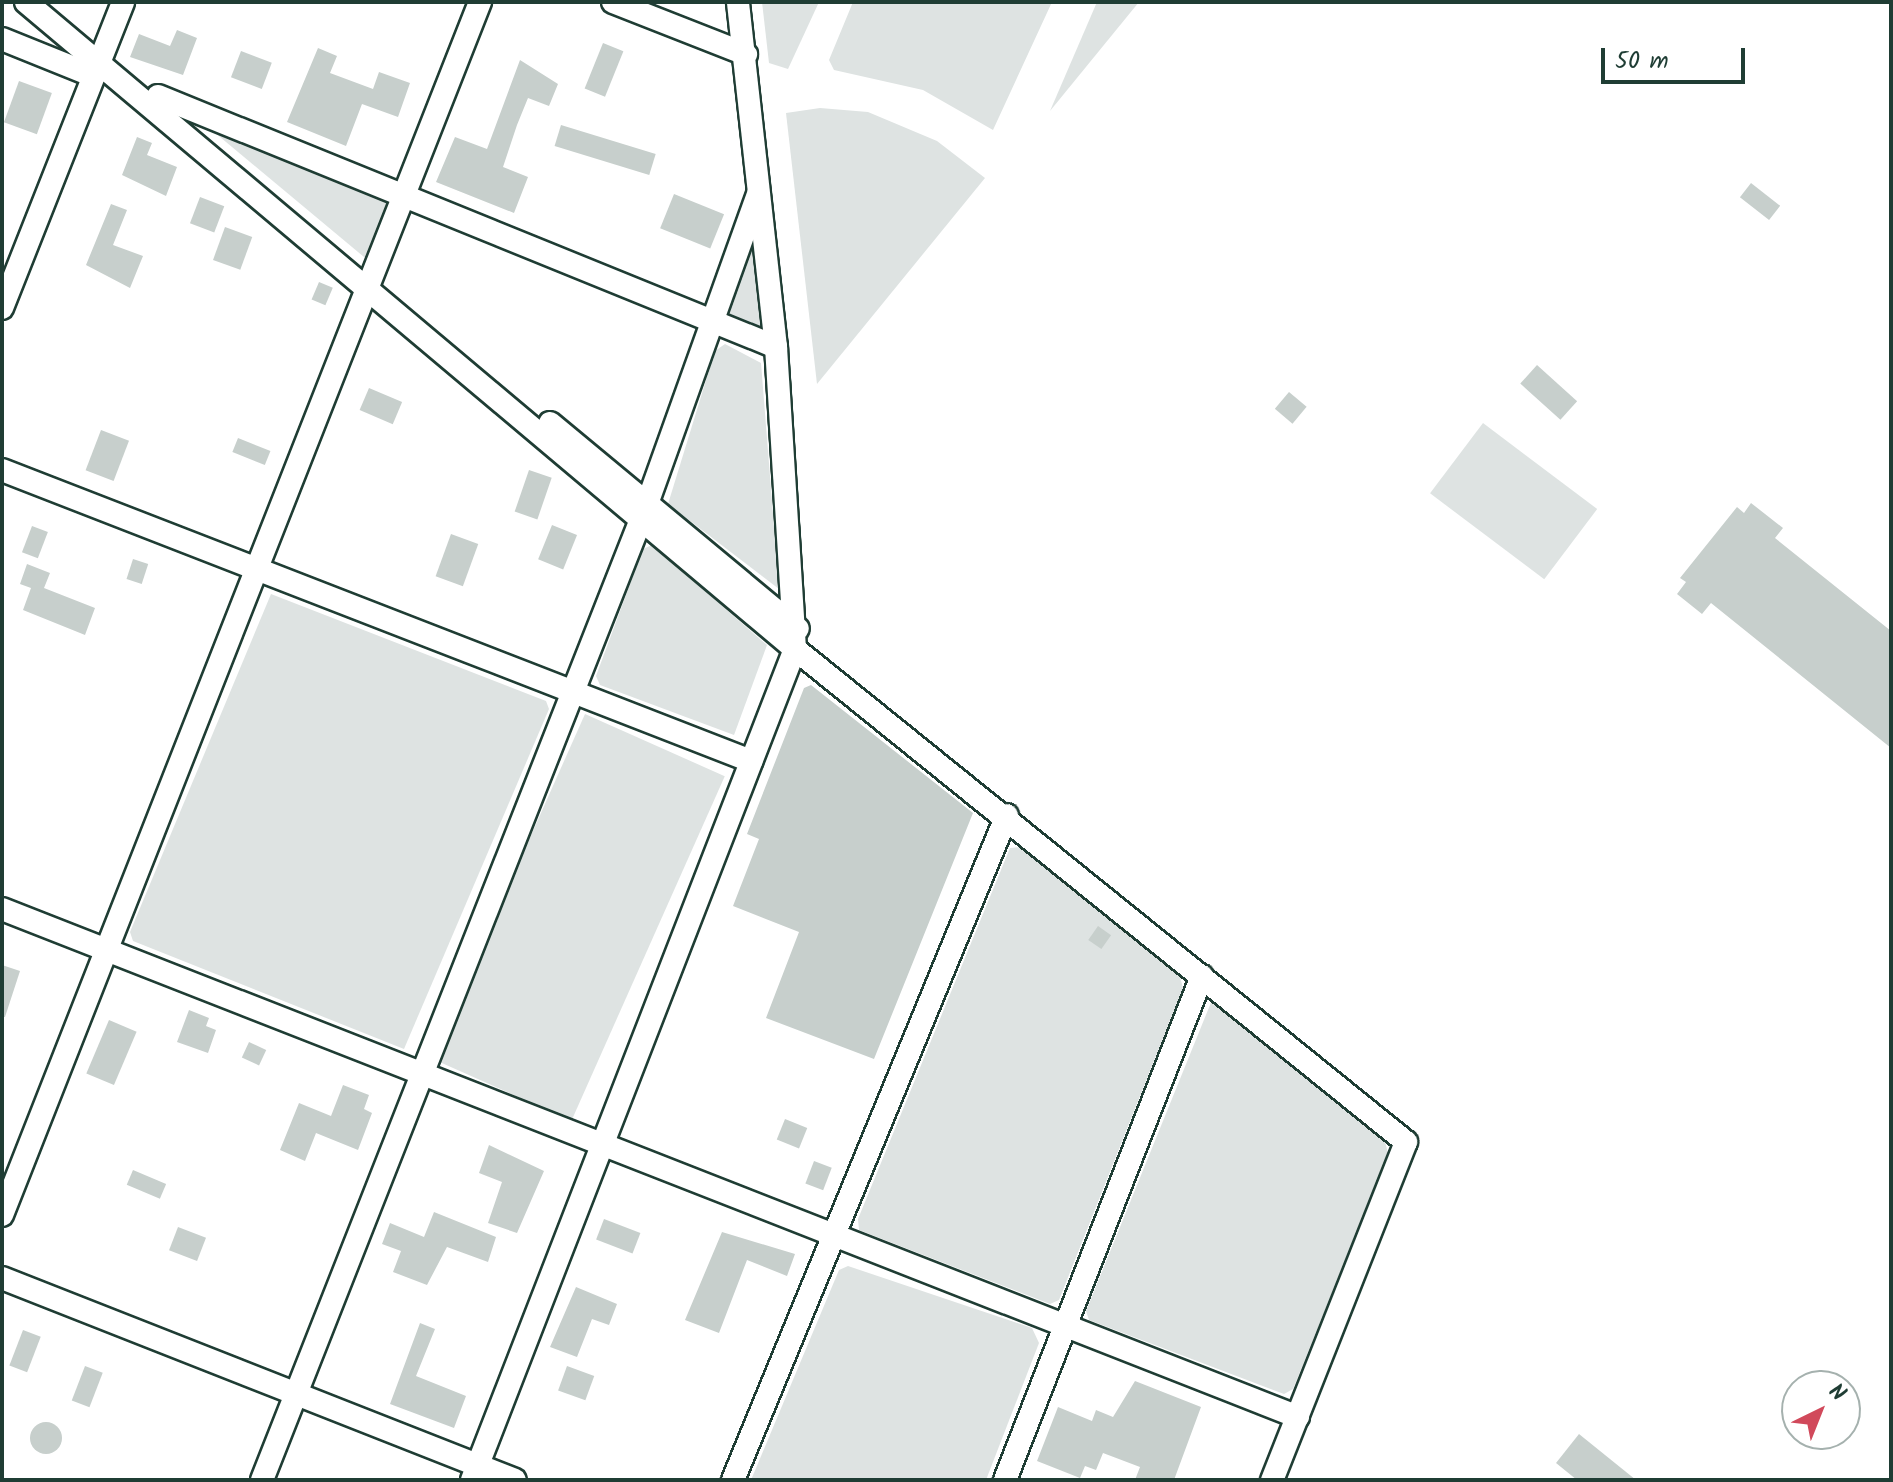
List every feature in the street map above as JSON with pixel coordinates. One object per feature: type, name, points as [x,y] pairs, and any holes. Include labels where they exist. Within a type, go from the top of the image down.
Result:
[{"type":"street","points":[[26,2],[371,283],[1007,815],[1406,1142],[1272,1480]]},
{"type":"street","points":[[44,2],[99,63]]},
{"type":"street","points":[[2,308],[123,2]]},
{"type":"street","points":[[2,1215],[480,2]]},
{"type":"street","points":[[613,2],[746,54]]},
{"type":"street","points":[[475,1473],[796,639],[776,347],[761,186],[738,2]]},
{"type":"street","points":[[2,39],[99,63],[158,96],[776,347]]},
{"type":"street","points":[[158,96],[371,283]]},
{"type":"street","points":[[262,1480],[644,512],[761,186]]},
{"type":"street","points":[[2,470],[751,761]]},
{"type":"street","points":[[733,1480],[1007,815]]},
{"type":"street","points":[[2,909],[1298,1417]]},
{"type":"street","points":[[1005,1480],[1202,976]]},
{"type":"street","points":[[2,1278],[296,1394],[475,1473],[515,1480]]},
{"type":"shaded area","points":[[762,2],[819,2],[788,69],[769,63]]},
{"type":"shaded area","points":[[853,2],[1052,2],[993,130],[923,90],[834,70],[829,60]]},
{"type":"shaded area","points":[[1097,2],[1139,2],[1050,111]]},
{"type":"shaded area","points":[[820,108],[868,112],[937,141],[985,178],[817,384],[786,113]]},
{"type":"shaded area","points":[[208,127],[387,201],[369,258],[364,257]]},
{"type":"shaded area","points":[[755,233],[763,325],[762,328],[725,313]]},
{"type":"shaded area","points":[[725,344],[761,363],[779,589],[668,504],[715,351]]},
{"type":"shaded area","points":[[1483,423],[1597,509],[1544,579],[1430,493]]},
{"type":"shaded area","points":[[652,545],[767,645],[734,735],[600,685],[596,676],[643,549]]},
{"type":"shaded area","points":[[271,594],[546,701],[549,709],[404,1049],[133,941],[130,932]]},
{"type":"shaded area","points":[[585,714],[725,776],[571,1121],[432,1058]]},
{"type":"shaded area","points":[[1021,847],[1180,977],[1183,988],[1059,1300],[1050,1304],[859,1230],[858,1219],[1010,848]]},
{"type":"shaded area","points":[[1212,1000],[1385,1141],[1388,1154],[1293,1389],[1284,1394],[1089,1320],[1086,1311]]},
{"type":"shaded area","points":[[848,1266],[1032,1328],[1039,1343],[986,1480],[751,1480],[839,1270]]},
{"type":"building","points":[[177,30],[197,38],[183,75],[130,57],[139,34],[170,46]]},
{"type":"building","points":[[603,43],[623,51],[605,97],[585,88]]},
{"type":"building","points":[[318,48],[337,56],[330,73],[373,89],[379,72],[410,83],[398,117],[362,104],[346,146],[287,122]]},
{"type":"building","points":[[241,51],[272,63],[262,89],[231,77]]},
{"type":"building","points":[[520,60],[558,84],[549,106],[528,98],[517,125],[503,167],[528,177],[514,213],[436,182],[455,137],[487,149]]},
{"type":"building","points":[[19,81],[52,93],[37,134],[4,122]]},
{"type":"building","points":[[561,125],[656,154],[649,175],[555,146]]},
{"type":"building","points":[[137,137],[152,143],[147,155],[177,167],[166,196],[122,175]]},
{"type":"building","points":[[1751,183],[1780,206],[1769,220],[1740,197]]},
{"type":"building","points":[[674,194],[724,214],[710,249],[660,228]]},
{"type":"building","points":[[200,197],[224,206],[214,232],[190,223]]},
{"type":"building","points":[[111,204],[127,210],[113,245],[143,256],[130,288],[86,265]]},
{"type":"building","points":[[225,227],[252,237],[240,270],[213,260]]},
{"type":"building","points":[[319,282],[333,288],[325,305],[312,299]]},
{"type":"building","points":[[1537,365],[1577,401],[1560,420],[1520,384]]},
{"type":"building","points":[[369,388],[402,402],[393,424],[360,410]]},
{"type":"building","points":[[1289,392],[1307,407],[1292,424],[1275,409]]},
{"type":"building","points":[[101,430],[129,441],[114,481],[86,470]]},
{"type":"building","points":[[238,438],[270,451],[265,465],[232,452]]},
{"type":"building","points":[[529,470],[552,478],[537,519],[515,512]]},
{"type":"building","points":[[1751,503],[1783,528],[1775,538],[1891,631],[1891,748],[1711,603],[1702,614],[1677,594],[1686,582],[1680,578],[1737,507],[1744,513]]},
{"type":"building","points":[[552,525],[577,535],[563,569],[538,559]]},
{"type":"building","points":[[32,526],[48,532],[38,558],[22,552]]},
{"type":"building","points":[[451,534],[478,544],[463,586],[436,576]]},
{"type":"building","points":[[133,559],[148,564],[142,584],[127,579]]},
{"type":"building","points":[[27,564],[50,573],[44,588],[95,608],[85,635],[23,610],[31,588],[20,584]]},
{"type":"building","points":[[811,685],[973,813],[874,1059],[766,1018],[799,932],[733,906],[759,839],[747,834],[804,688]]},
{"type":"building","points":[[1098,926],[1111,935],[1101,949],[1088,940]]},
{"type":"building","points":[[2,965],[20,971],[5,1017],[2,1017]]},
{"type":"building","points":[[189,1010],[209,1018],[206,1026],[216,1030],[208,1053],[177,1042]]},
{"type":"building","points":[[109,1020],[137,1032],[114,1085],[86,1073]]},
{"type":"building","points":[[249,1042],[266,1050],[259,1065],[242,1057]]},
{"type":"building","points":[[343,1085],[369,1095],[364,1109],[372,1113],[358,1150],[316,1133],[305,1161],[280,1150],[299,1103],[331,1116]]},
{"type":"building","points":[[785,1119],[807,1128],[799,1148],[777,1139]]},
{"type":"building","points":[[489,1145],[544,1171],[517,1233],[488,1223],[502,1182],[479,1173]]},
{"type":"building","points":[[814,1161],[832,1168],[823,1190],[805,1183]]},
{"type":"building","points":[[133,1170],[166,1184],[160,1199],[127,1185]]},
{"type":"building","points":[[434,1212],[496,1237],[488,1262],[447,1247],[427,1285],[393,1272],[401,1251],[382,1244],[390,1223],[424,1237]]},
{"type":"building","points":[[604,1219],[640,1233],[633,1254],[596,1240]]},
{"type":"building","points":[[178,1227],[206,1238],[197,1261],[169,1250]]},
{"type":"building","points":[[722,1232],[795,1254],[787,1276],[747,1260],[719,1333],[685,1320]]},
{"type":"building","points":[[576,1287],[617,1304],[609,1325],[592,1319],[577,1357],[550,1347]]},
{"type":"building","points":[[420,1323],[435,1329],[416,1376],[466,1396],[454,1428],[390,1404]]},
{"type":"building","points":[[23,1330],[41,1337],[27,1372],[9,1365]]},
{"type":"building","points":[[85,1366],[103,1373],[89,1407],[72,1401]]},
{"type":"building","points":[[567,1366],[594,1376],[585,1400],[558,1390]]},
{"type":"building","points":[[1135,1381],[1201,1407],[1174,1480],[1135,1480],[1140,1467],[1103,1453],[1096,1470],[1085,1466],[1080,1478],[1037,1461],[1058,1407],[1092,1421],[1096,1410],[1113,1417]]},
{"type":"building","points":[[46,1422],[57,1427],[62,1438],[57,1449],[46,1454],[35,1449],[30,1438],[35,1427]]},
{"type":"building","points":[[1579,1434],[1636,1480],[1577,1480],[1556,1463]]}]
